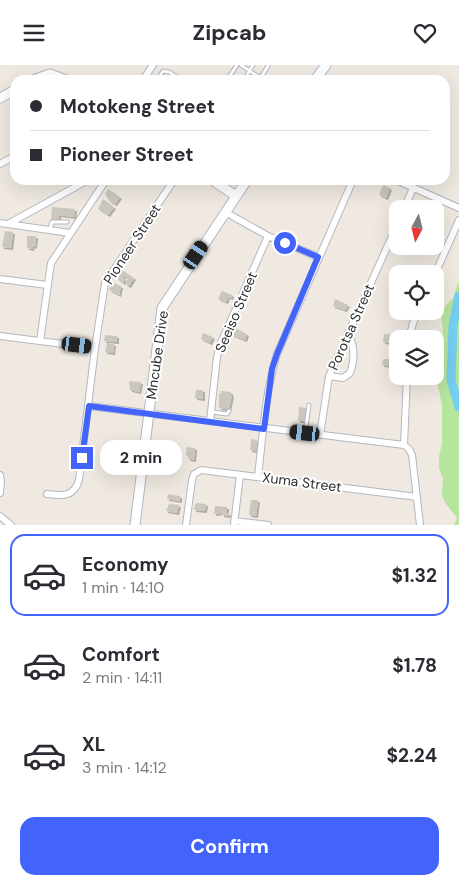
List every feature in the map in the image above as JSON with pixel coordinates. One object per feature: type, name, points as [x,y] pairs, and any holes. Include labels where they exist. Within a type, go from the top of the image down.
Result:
[{"type":"street","points":[[8,224],[79,185]]},
{"type":"street","points":[[40,341],[51,263],[103,185]]},
{"type":"street","name":"Pioneer Street","points":[[47,494],[68,494],[74,491],[80,480],[95,348],[105,283],[171,185]]},
{"type":"street","points":[[220,185],[236,196]]},
{"type":"street","name":"Mncube Drive","points":[[135,525],[162,308],[244,185]]},
{"type":"street","points":[[258,476],[272,369],[318,257],[351,185]]},
{"type":"street","points":[[407,185],[459,208]]},
{"type":"street","points":[[408,200],[413,188]]},
{"type":"street","points":[[225,212],[268,236],[318,257]]},
{"type":"street","points":[[438,265],[459,220]]},
{"type":"street","points":[[0,223],[70,233]]},
{"type":"street","name":"Seeiso Street","points":[[210,421],[220,345],[268,236]]},
{"type":"street","name":"Porotsa Street","points":[[320,435],[329,376],[389,243]]},
{"type":"street","points":[[0,279],[47,285]]},
{"type":"street","points":[[329,376],[343,378],[350,373],[354,349],[353,342],[348,334]]},
{"type":"street","points":[[0,335],[95,348]]},
{"type":"street","points":[[404,445],[407,385]]},
{"type":"street","points":[[89,406],[404,445],[412,455],[420,525]]},
{"type":"street","name":"Xuma Street","points":[[186,525],[192,480],[194,474],[201,470],[417,497]]},
{"type":"street","points":[[0,475],[0,493]]},
{"type":"street","points":[[240,475],[234,523],[268,525]]},
{"type":"street","points":[[0,516],[11,525]]},
{"type":"lane","points":[[241,65],[254,75]]},
{"type":"lane","points":[[247,75],[252,65]]},
{"type":"lane","points":[[160,75],[163,71],[174,75]]},
{"type":"lane","points":[[50,230],[52,222],[67,222]]},
{"type":"lane","points":[[305,433],[308,405]]},
{"type":"lane","points":[[211,411],[227,414],[229,411]]},
{"type":"green space","points":[[459,280],[459,525],[454,525],[457,518],[446,504],[442,495],[443,478],[439,469],[439,456],[442,444],[442,405],[438,385],[444,385],[444,330],[442,320],[444,320],[446,305],[453,298]]},
{"type":"building","points":[[383,185],[390,188],[386,198],[379,195]]},
{"type":"building","points":[[108,189],[120,197],[115,204],[109,201],[105,194]]},
{"type":"building","points":[[103,199],[114,207],[108,215],[98,209]]},
{"type":"building","points":[[52,207],[75,209],[74,217],[59,215],[59,220],[51,220]]},
{"type":"building","points":[[5,231],[13,232],[11,248],[2,247]]},
{"type":"building","points":[[27,236],[36,236],[35,247],[33,246],[32,249],[27,248]]},
{"type":"building","points":[[122,270],[134,278],[129,286],[125,284],[128,278],[124,276],[123,283],[116,278]]},
{"type":"building","points":[[112,282],[121,286],[119,295],[109,290]]},
{"type":"building","points":[[222,291],[232,295],[231,298],[228,297],[226,302],[218,299]]},
{"type":"building","points":[[335,299],[348,305],[345,310],[333,306]]},
{"type":"building","points":[[235,328],[247,334],[245,340],[232,335]]},
{"type":"building","points":[[203,333],[213,337],[210,343],[201,339]]},
{"type":"building","points":[[384,334],[389,334],[389,343],[383,342]]},
{"type":"building","points":[[105,335],[117,336],[117,342],[104,341]]},
{"type":"building","points":[[107,343],[114,344],[113,353],[105,352]]},
{"type":"building","points":[[389,359],[389,366],[382,365],[383,360]]},
{"type":"building","points":[[129,381],[141,382],[139,392],[130,390]]},
{"type":"building","points":[[196,390],[203,390],[203,399],[195,398]]},
{"type":"building","points":[[221,391],[231,392],[229,409],[219,408],[219,393],[221,394]]},
{"type":"building","points":[[299,407],[307,408],[306,421],[298,421]]},
{"type":"building","points":[[251,439],[257,440],[256,451],[250,450]]},
{"type":"building","points":[[187,447],[195,448],[194,460],[188,459],[186,455]]},
{"type":"building","points":[[168,494],[180,496],[180,501],[167,499]]},
{"type":"building","points":[[251,500],[258,500],[256,516],[249,515]]},
{"type":"building","points":[[197,503],[206,504],[205,511],[194,510]]},
{"type":"building","points":[[169,504],[179,505],[177,513],[166,511]]},
{"type":"building","points":[[215,506],[227,507],[228,516],[222,515],[222,513],[214,514]]},
{"type":"waterway","points":[[459,296],[453,326],[451,380],[459,407]]},
{"type":"route","points":[[82,458],[89,406],[264,429],[272,369],[318,257],[285,243]]}]
